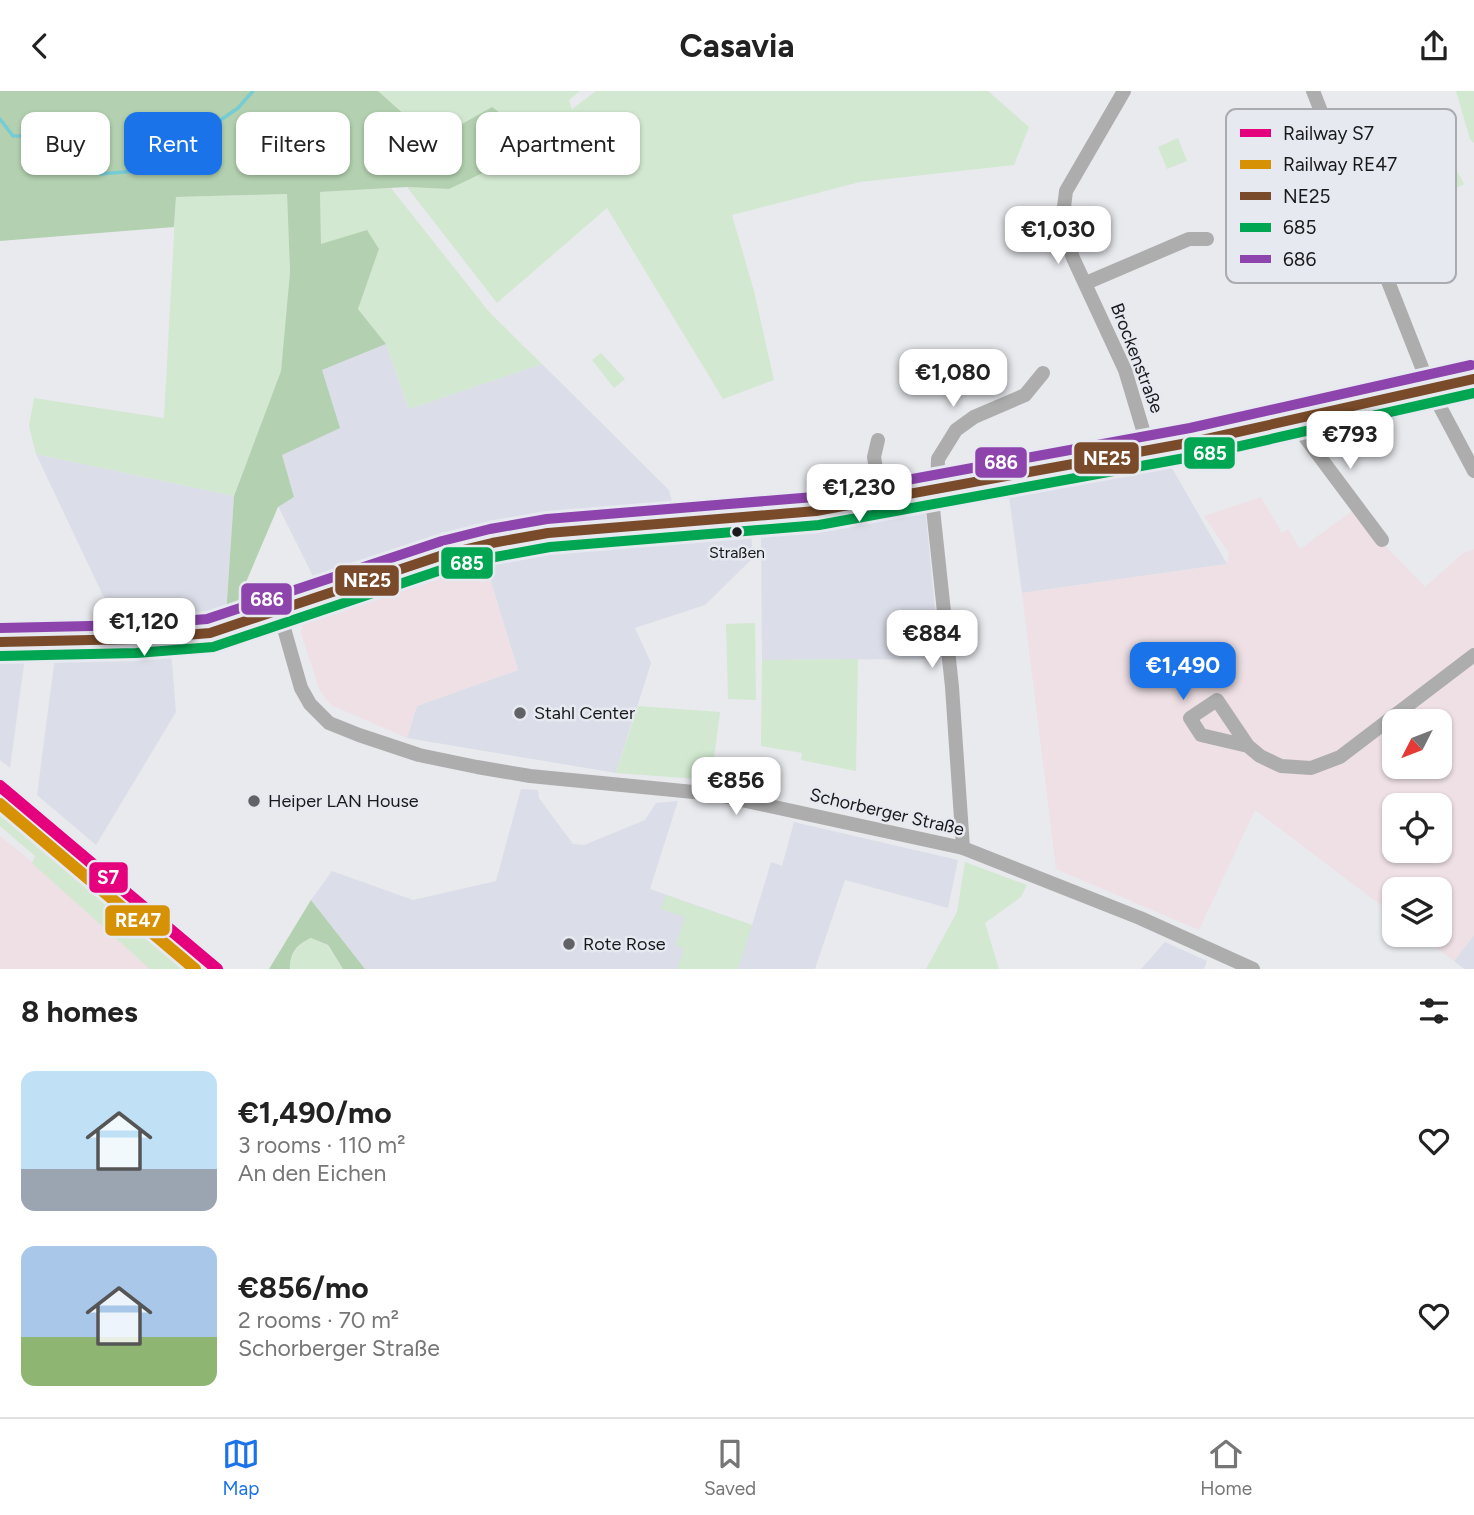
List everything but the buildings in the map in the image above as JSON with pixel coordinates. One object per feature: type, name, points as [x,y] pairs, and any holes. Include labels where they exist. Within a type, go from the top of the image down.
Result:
[{"type":"main road","points":[[0,642],[210,633],[446,554],[492,543],[548,533],[771,517],[881,499],[1293,421],[1474,379]]},
{"type":"street","name":"Brockenstraße","points":[[1124,91],[1066,191],[1063,202],[1063,233],[1125,370],[1149,450]]},
{"type":"street","points":[[1312,91],[1319,109]]},
{"type":"street","points":[[1086,283],[1189,239],[1207,239]]},
{"type":"street","points":[[1388,283],[1430,389],[1474,471]]},
{"type":"street","points":[[963,848],[934,489],[937,459],[956,430],[974,417],[1025,394],[1043,373]]},
{"type":"street","points":[[1293,421],[1382,540]]},
{"type":"street","points":[[878,440],[874,457],[881,499]]},
{"type":"street","name":"Schorberger Straße","points":[[279,611],[300,688],[310,704],[329,723],[359,735],[419,755],[477,767],[530,776],[714,794],[963,848],[1140,918],[1254,969]]},
{"type":"street","points":[[1248,746],[1260,757],[1281,766],[1311,768],[1334,761],[1474,655]]},
{"type":"shaded area","points":[[386,344],[409,409],[542,364],[669,490],[673,505],[543,512],[473,527],[316,582],[278,506],[294,497],[281,455],[322,370]]},
{"type":"shaded area","points":[[36,454],[234,496],[226,615],[191,621],[117,625]]},
{"type":"shaded area","points":[[1168,461],[1227,564],[1022,593],[1008,489]]},
{"type":"shaded area","points":[[1261,497],[1282,533],[1288,529],[1300,549],[1356,508],[1381,541],[1425,587],[1462,554],[1474,549],[1474,935],[1454,961],[1435,947],[1452,947],[1452,877],[1382,877],[1382,906],[1255,810],[1199,930],[1056,869],[1022,593],[1227,564],[1229,553],[1204,516]]},
{"type":"shaded area","points":[[925,507],[940,659],[762,660],[761,534]]},
{"type":"shaded area","points":[[751,533],[753,558],[705,605],[635,628],[651,663],[616,773],[407,738],[417,706],[518,670],[485,563],[542,549],[667,537]]},
{"type":"shaded area","points":[[485,563],[518,670],[417,706],[407,738],[331,705],[320,691],[301,633],[302,624],[308,616],[377,592]]},
{"type":"shaded area","points":[[171,651],[176,712],[96,845],[37,795],[55,657]]},
{"type":"shaded area","points":[[25,657],[10,768],[0,760],[0,658]]},
{"type":"shaded area","points":[[521,789],[538,790],[539,798],[573,844],[584,845],[645,820],[656,803],[678,801],[650,889],[752,925],[771,862],[782,866],[794,822],[958,860],[948,908],[845,880],[815,969],[365,969],[311,900],[332,871],[413,900],[496,881]]},
{"type":"shaded area","points":[[0,836],[25,856],[150,969],[0,969]]},
{"type":"shaded area","points":[[1474,935],[1474,969],[1464,969],[1454,961]]},
{"type":"shaded area","points":[[1165,942],[1207,961],[1204,969],[1141,969]]},
{"type":"green space","points":[[0,91],[378,91],[402,112],[364,112],[364,175],[462,175],[462,124],[476,116],[476,175],[478,175],[449,189],[407,187],[320,192],[321,244],[367,230],[379,249],[358,309],[386,344],[322,370],[340,428],[282,455],[294,497],[278,507],[232,615],[226,615],[234,496],[281,371],[290,272],[287,194],[176,197],[174,227],[0,241]]},
{"type":"green space","points":[[378,91],[580,91],[569,100],[572,109],[596,91],[988,91],[1029,127],[1014,165],[860,182],[732,215],[754,291],[774,380],[723,399],[607,208],[497,303],[407,187],[449,189],[456,175],[462,175],[462,164],[476,138],[476,175],[640,175],[640,112],[489,112],[492,107],[483,112],[476,112],[476,116],[462,124],[462,112],[402,112]]},
{"type":"green space","points":[[1456,91],[1474,91],[1474,143],[1470,139]]},
{"type":"green space","points":[[492,107],[499,112],[483,112]]},
{"type":"green space","points":[[1178,138],[1187,161],[1167,169],[1158,147]]},
{"type":"green space","points":[[1456,169],[1464,184],[1456,188]]},
{"type":"green space","points":[[391,188],[490,313],[542,364],[409,409],[386,344],[358,309],[379,249],[321,244],[320,192]]},
{"type":"green space","points":[[287,194],[290,272],[281,371],[234,496],[36,454],[29,426],[34,398],[164,418],[176,197]]},
{"type":"green space","points":[[601,353],[625,379],[614,388],[592,360]]},
{"type":"green space","points":[[755,623],[756,700],[728,699],[726,624]]},
{"type":"green space","points":[[858,659],[856,771],[801,760],[802,753],[761,746],[762,660]]},
{"type":"green space","points":[[638,706],[720,712],[711,780],[616,773]]},
{"type":"green space","points":[[0,801],[198,969],[150,969],[32,863],[35,856],[0,826]]},
{"type":"green space","points":[[965,862],[1027,885],[1021,897],[985,923],[999,969],[926,969],[957,912]]},
{"type":"green space","points":[[666,895],[752,925],[738,969],[677,969],[684,949],[676,945],[685,917],[661,909]]},
{"type":"green space","points":[[311,900],[365,969],[343,969],[328,945],[311,938],[295,950],[290,969],[269,969]]},
{"type":"green space","points":[[311,938],[327,945],[343,969],[290,969],[295,950]]},
{"type":"waterway","points":[[0,119],[13,136],[28,136],[60,157],[100,174],[148,170],[238,108],[253,91]]},
{"type":"rail line","name":"S7","points":[[0,786],[217,969]]},
{"type":"rail line","name":"RE47","points":[[0,804],[195,969]]},
{"type":"transit line","name":"686","points":[[0,628],[135,625],[207,619],[442,541],[490,529],[547,519],[814,497],[1190,428],[1471,365]]},
{"type":"transit line","name":"NE25","points":[[0,642],[136,639],[210,633],[446,554],[492,543],[548,533],[816,511],[1193,442],[1474,379]]},
{"type":"transit line","name":"685","points":[[0,656],[136,653],[213,647],[450,567],[495,557],[550,547],[819,525],[1196,456],[1474,393]]},
{"type":"place","name":"Straßen","points":[[737,532]]},
{"type":"place","name":"Stahl Center","points":[[520,713]]},
{"type":"place","name":"Heiper LAN House","points":[[254,801]]},
{"type":"place","name":"Rote Rose","points":[[569,944]]}]
